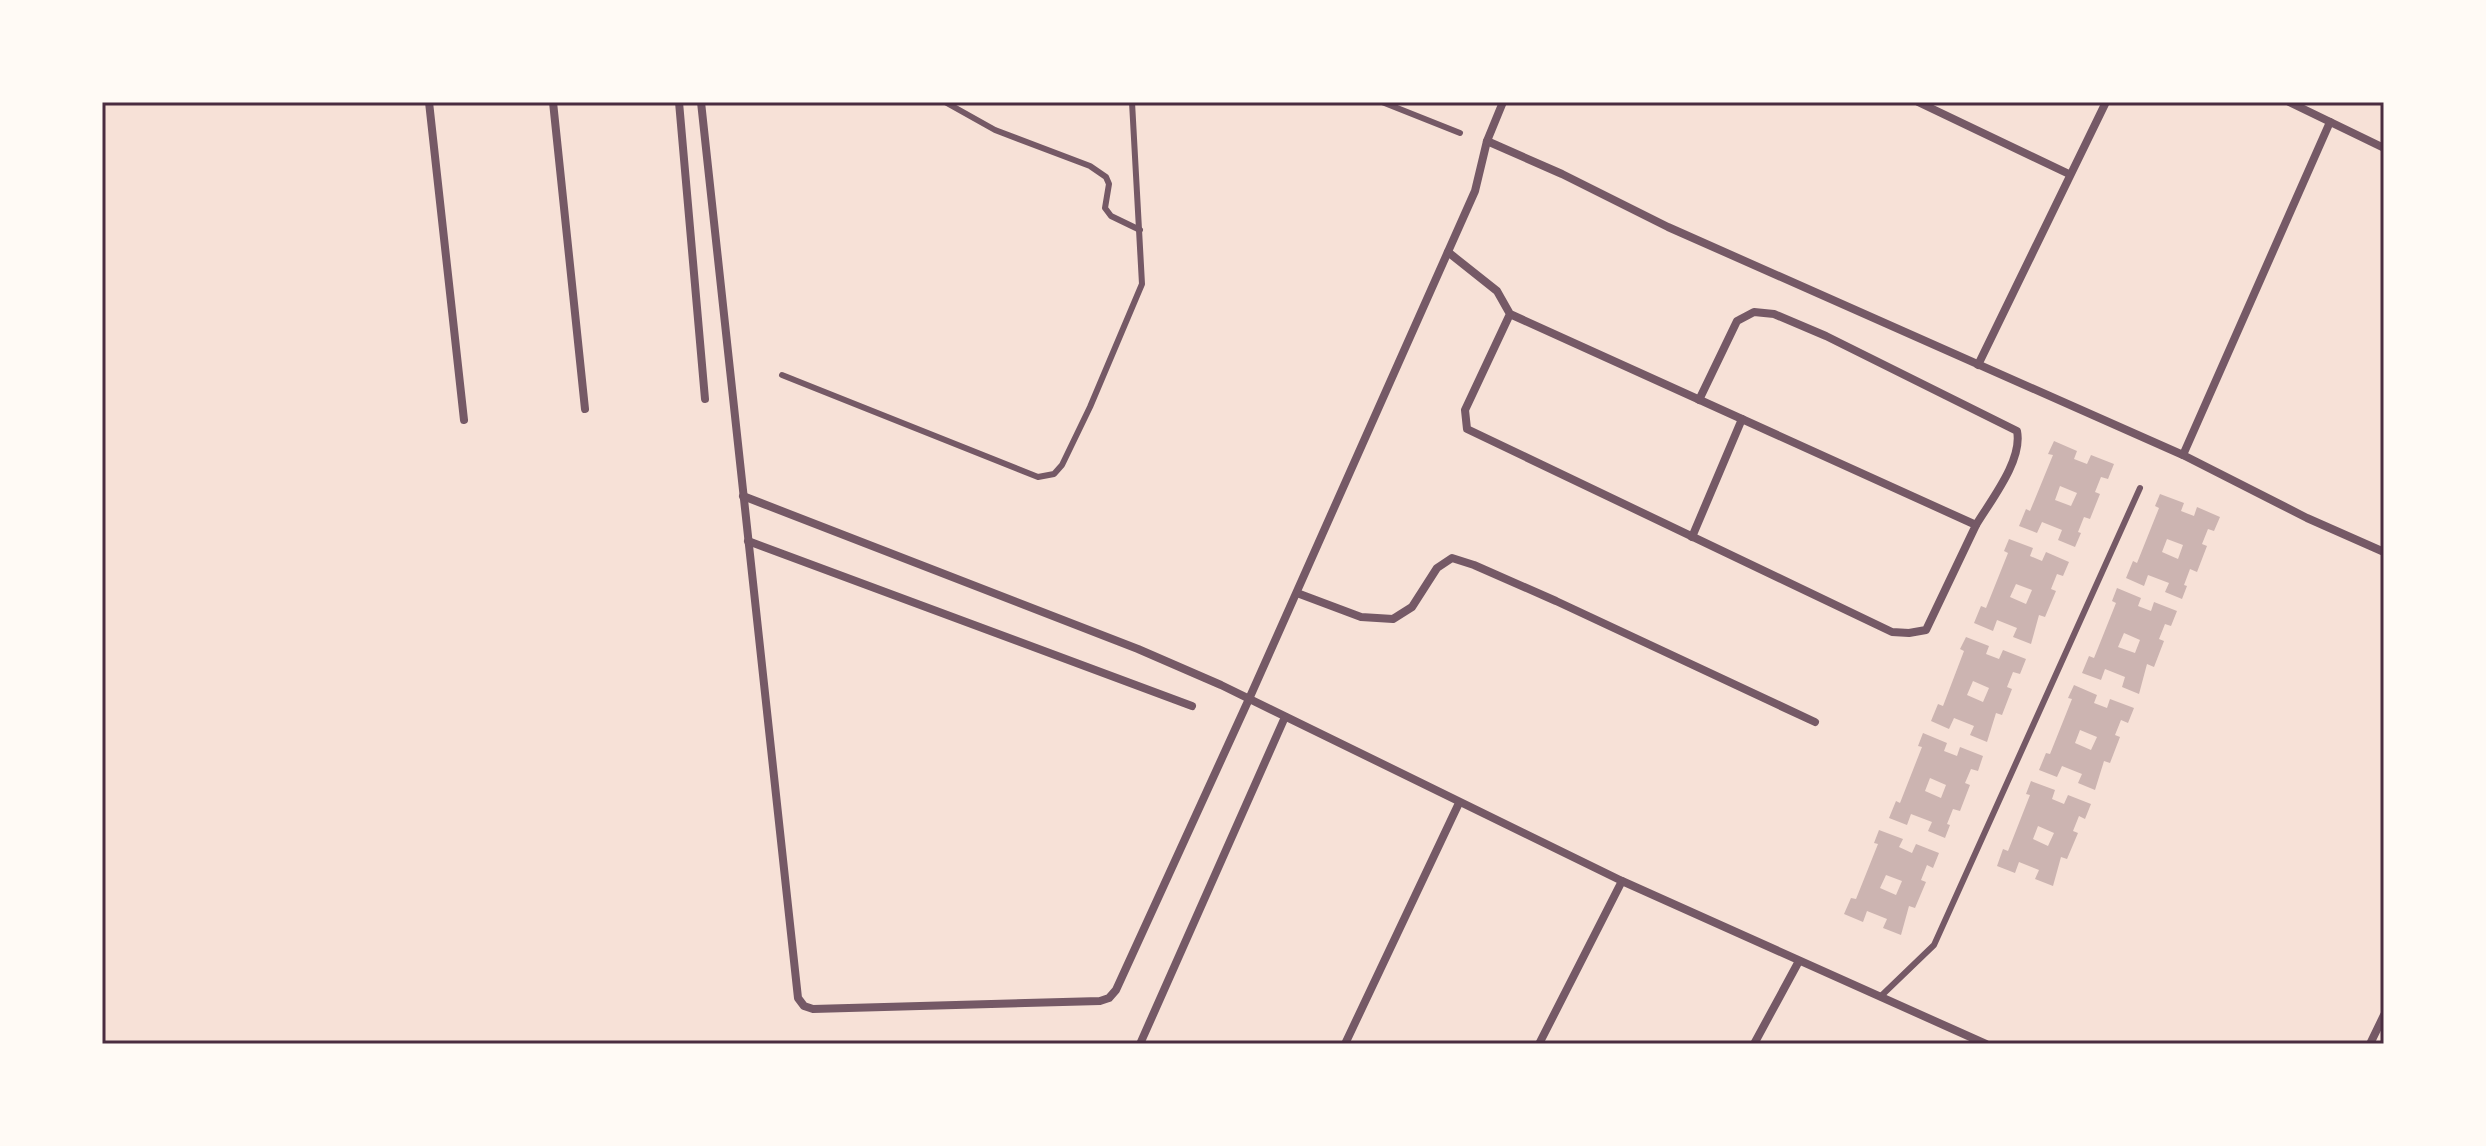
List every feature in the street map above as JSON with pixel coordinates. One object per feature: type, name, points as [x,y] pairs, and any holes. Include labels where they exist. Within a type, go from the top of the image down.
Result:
[{"type":"street","points":[[429,102],[464,420]]},
{"type":"street","points":[[553,102],[585,409]]},
{"type":"street","points":[[679,102],[705,399]]},
{"type":"street","points":[[701,102],[798,998],[804,1006],[813,1009],[1100,1001],[1109,998],[1123,976],[1249,699],[1475,191],[1487,141],[1503,102]]},
{"type":"street","points":[[1918,102],[2069,174]]},
{"type":"street","points":[[1978,365],[2106,102]]},
{"type":"street","points":[[2289,102],[2384,148]]},
{"type":"street","points":[[2183,455],[2330,122]]},
{"type":"street","points":[[1487,141],[1668,227],[2183,455],[2307,518],[2384,552]]},
{"type":"street","points":[[1448,252],[1497,291],[1510,314],[1976,525]]},
{"type":"street","points":[[1510,314],[1465,410],[1467,429],[1892,632],[1926,630],[1976,525],[2013,463],[2019,442],[2017,431],[1826,336],[1774,314],[1754,312],[1737,321],[1699,400]]},
{"type":"street","points":[[1692,537],[1742,419]]},
{"type":"street","points":[[743,496],[1138,649],[1221,685],[1622,881],[1964,1040],[1986,1044]]},
{"type":"street","points":[[748,541],[1192,706]]},
{"type":"street","points":[[1297,593],[1361,617],[1393,619],[1412,607],[1437,568],[1452,558],[1556,601],[1815,722]]},
{"type":"street","points":[[1140,1044],[1285,717]]},
{"type":"street","points":[[1345,1044],[1459,803]]},
{"type":"street","points":[[1539,1044],[1622,881]]},
{"type":"street","points":[[1754,1044],[1799,961]]},
{"type":"street","points":[[2370,1044],[2384,1015]]},
{"type":"lane","points":[[945,102],[995,130],[1090,166],[1106,177],[1109,184],[1105,208],[1111,216],[1140,230]]},
{"type":"lane","points":[[782,375],[1038,477],[1054,474],[1076,438],[1142,284],[1132,102]]},
{"type":"lane","points":[[1382,102],[1460,133]]},
{"type":"lane","points":[[1879,998],[1934,945],[2140,488]]},
{"type":"building","points":[[2054,441],[2077,451],[2074,459],[2087,464],[2091,455],[2114,464],[2108,479],[2101,477],[2095,492],[2100,494],[2090,519],[2084,517],[2075,547],[2058,540],[2062,530],[2042,522],[2037,533],[2019,526],[2026,509],[2030,511],[2053,455],[2048,454]],"holes":[[[2060,486],[2077,493],[2071,506],[2055,500]]]},
{"type":"building","points":[[2160,494],[2184,503],[2181,511],[2194,516],[2197,507],[2220,517],[2214,531],[2208,529],[2202,544],[2207,546],[2197,572],[2190,569],[2182,599],[2165,592],[2169,583],[2148,575],[2144,586],[2126,578],[2133,561],[2137,563],[2159,508],[2155,506]],"holes":[[[2167,539],[2183,545],[2178,559],[2162,552]]]},
{"type":"building","points":[[2009,539],[2033,548],[2030,556],[2042,561],[2046,552],[2069,562],[2063,576],[2057,574],[2051,589],[2056,591],[2045,617],[2039,615],[2031,644],[2013,637],[2017,628],[1997,620],[1993,631],[1974,623],[1981,606],[1986,608],[2008,553],[2004,551]],"holes":[[[2016,584],[2032,590],[2026,604],[2010,597]]]},
{"type":"building","points":[[2117,588],[2141,598],[2138,606],[2151,611],[2154,602],[2177,611],[2171,626],[2165,624],[2159,639],[2164,641],[2154,667],[2147,664],[2139,694],[2122,687],[2125,677],[2105,669],[2101,680],[2082,673],[2089,656],[2094,658],[2116,603],[2112,601]],"holes":[[[2124,633],[2140,640],[2135,653],[2118,647]]]},
{"type":"building","points":[[1966,637],[1989,646],[1986,654],[1999,659],[2003,650],[2026,659],[2020,674],[2013,672],[2007,687],[2012,689],[2002,715],[1996,713],[1987,742],[1970,735],[1974,726],[1954,718],[1949,729],[1931,721],[1938,704],[1943,706],[1964,651],[1960,649]],"holes":[[[1973,681],[1989,688],[1983,702],[1967,695]]]},
{"type":"building","points":[[2074,685],[2097,695],[2094,703],[2107,708],[2110,699],[2134,708],[2128,723],[2121,720],[2115,735],[2120,737],[2110,763],[2104,761],[2095,790],[2078,783],[2082,774],[2062,766],[2057,777],[2039,770],[2046,753],[2050,754],[2072,699],[2068,698]],"holes":[[[2080,730],[2097,737],[2091,750],[2075,743]]]},
{"type":"building","points":[[1923,733],[1947,743],[1944,751],[1957,756],[1960,747],[1983,756],[1978,771],[1971,769],[1965,783],[1970,785],[1960,811],[1953,809],[1945,838],[1928,831],[1932,822],[1911,814],[1907,825],[1889,818],[1896,801],[1900,803],[1922,747],[1918,746]],"holes":[[[1930,778],[1946,785],[1941,798],[1925,791]]]},
{"type":"building","points":[[2031,781],[2055,790],[2052,799],[2064,804],[2068,795],[2091,804],[2085,819],[2079,816],[2073,831],[2078,833],[2067,859],[2061,857],[2053,886],[2035,879],[2039,870],[2019,862],[2015,873],[1997,866],[2003,849],[2008,851],[2030,795],[2026,794]],"holes":[[[2038,826],[2054,833],[2048,846],[2033,839]]]},
{"type":"building","points":[[1879,830],[1903,839],[1899,847],[1912,853],[1916,844],[1939,853],[1933,868],[1927,865],[1921,880],[1926,882],[1915,908],[1909,906],[1901,935],[1883,928],[1887,919],[1867,911],[1863,922],[1844,914],[1851,898],[1856,899],[1878,844],[1874,843]],"holes":[[[1886,875],[1902,881],[1896,895],[1880,888]]]}]
